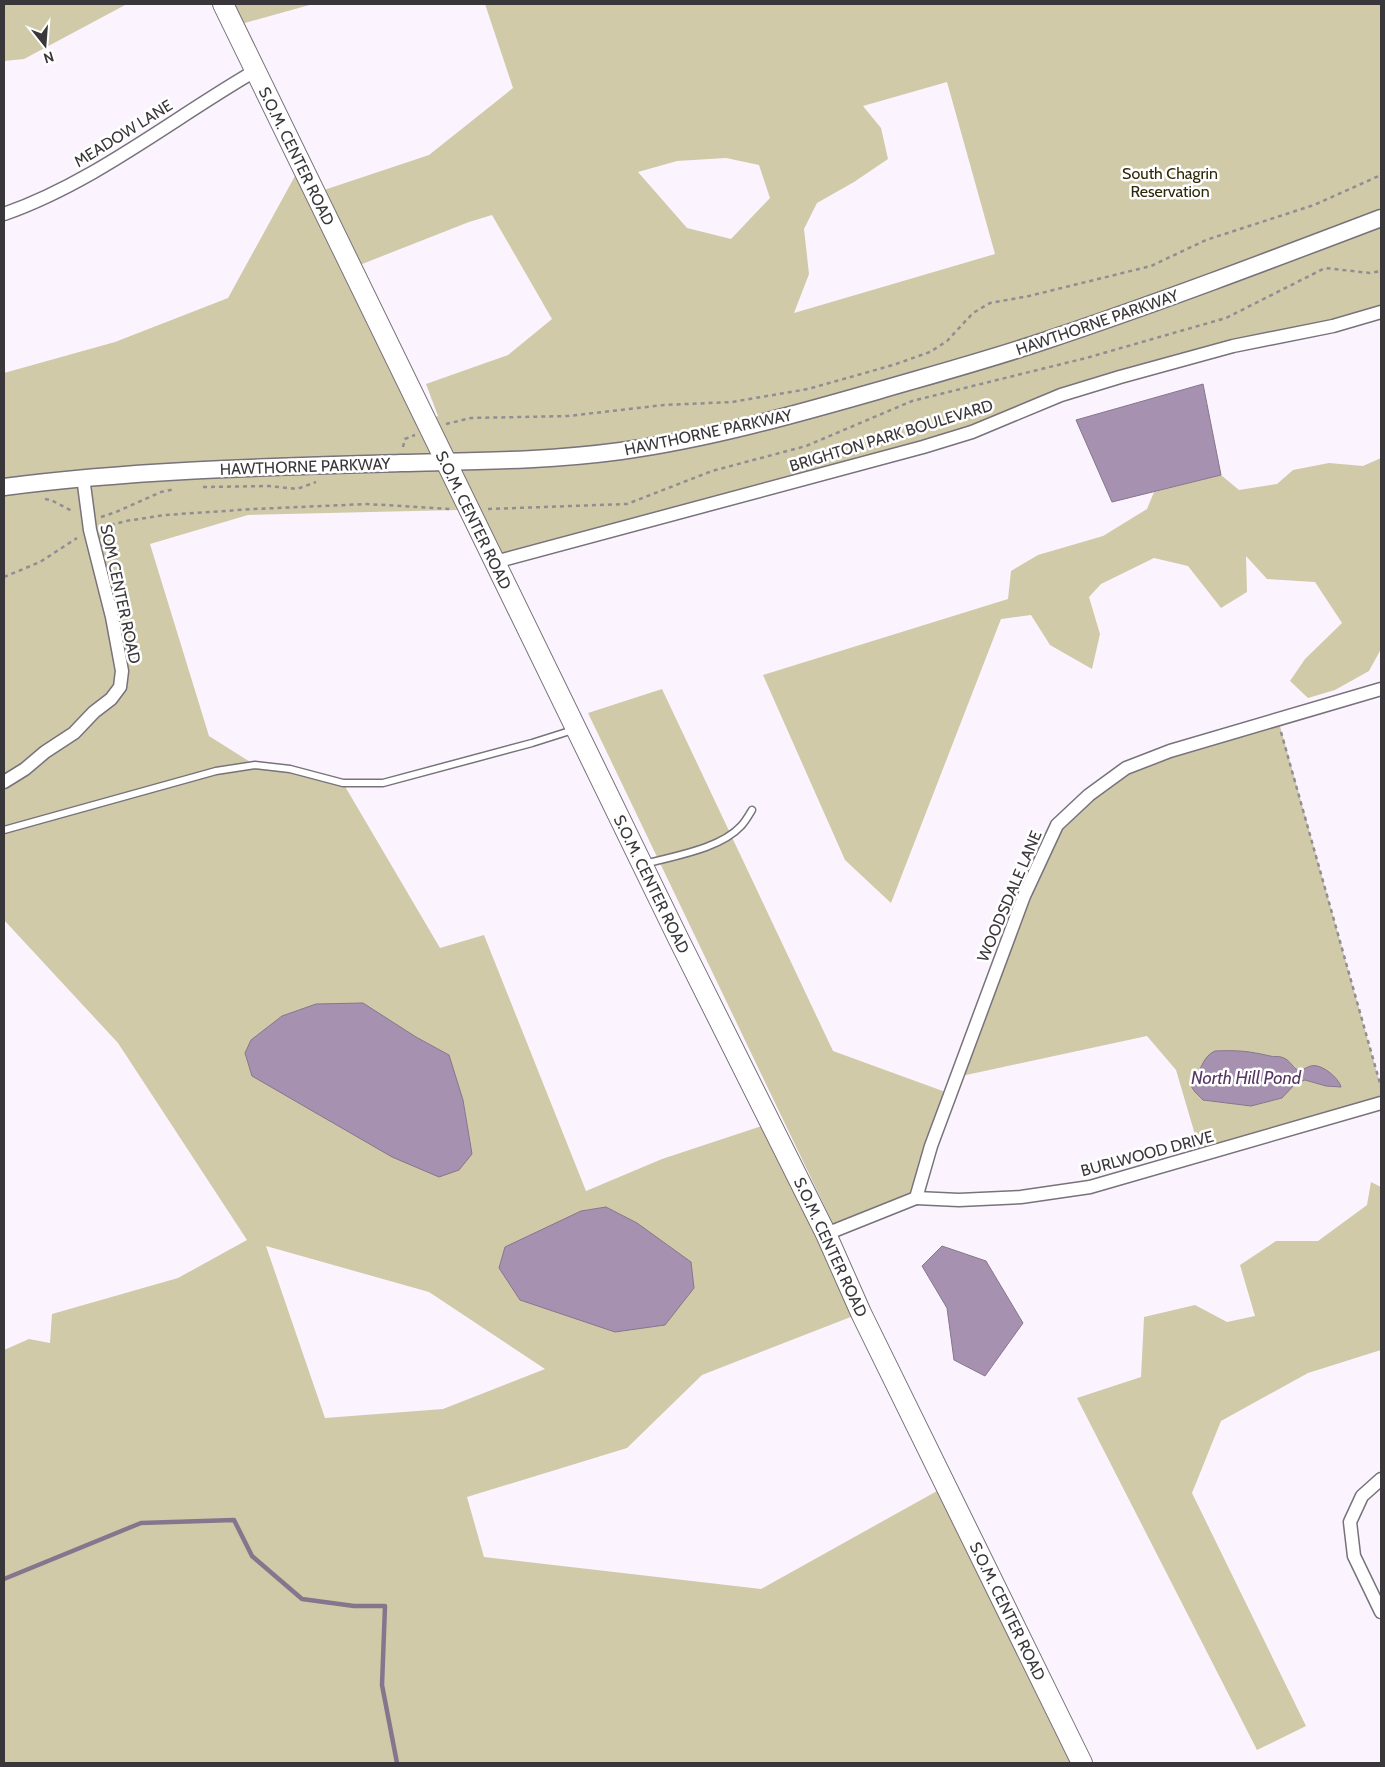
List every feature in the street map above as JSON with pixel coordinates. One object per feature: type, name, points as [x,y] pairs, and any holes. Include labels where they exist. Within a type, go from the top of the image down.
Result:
[{"type":"main road","name":"S.O.M. CENTER ROAD","points":[[223,4],[642,865],[826,1234],[856,1302],[1082,1763]]},
{"type":"street","name":"MEADOW LANE","points":[[4,214],[35,203],[76,182],[213,95],[255,71]]},
{"type":"street","name":"HAWTHORNE PARKWAY","points":[[4,487],[83,477],[204,469],[517,461],[574,457],[680,441],[793,414],[1039,343],[1381,218]]},
{"type":"street","name":"BRIGHTON PARK BOULEVARD","points":[[495,562],[972,432],[1061,395],[1120,377],[1233,346],[1333,326],[1381,312]]},
{"type":"street","name":"SOM CENTER ROAD","points":[[4,782],[74,733],[94,712],[111,699],[120,687],[122,671],[112,617],[88,517],[83,477]]},
{"type":"street","name":"WOODSDALE LANE","points":[[916,1198],[931,1146],[1024,896],[1057,825],[1088,795],[1126,768],[1170,751],[1381,689]]},
{"type":"street","name":"BURLWOOD DRIVE","points":[[916,1198],[960,1200],[1021,1197],[1090,1187],[1381,1103]]},
{"type":"street","points":[[826,1234],[916,1198]]},
{"type":"street","points":[[1381,1479],[1362,1496],[1350,1522],[1354,1556],[1381,1612]]},
{"type":"lane","points":[[4,830],[216,771],[255,766],[290,769],[343,783],[383,783],[576,729]]},
{"type":"lane","points":[[642,865],[708,846],[728,836],[740,827],[752,810]]},
{"type":"path","points":[[445,425],[471,418],[568,416],[664,404],[732,402],[808,389],[893,365],[930,352],[947,341],[973,313],[990,303],[1029,296],[1151,266],[1206,240],[1314,205],[1381,175]]},
{"type":"path","points":[[404,448],[405,439],[415,434]]},
{"type":"path","points":[[201,487],[269,486],[298,489],[318,481]]},
{"type":"path","points":[[42,498],[51,500],[88,517],[111,515],[155,494],[182,488]]},
{"type":"path","points":[[1278,719],[1381,1087]]},
{"type":"green space","points":[[4,4],[127,4],[24,59],[4,61]]},
{"type":"green space","points":[[223,4],[313,4],[234,26]]},
{"type":"green space","name":"South Chagrin Reservation","points":[[485,4],[1381,4],[1381,312],[1120,377],[972,432],[495,562],[471,511],[457,510],[248,515],[150,544],[209,736],[255,765],[290,769],[343,783],[440,948],[484,935],[586,1191],[662,1159],[771,1123],[861,1313],[702,1375],[627,1448],[467,1497],[484,1557],[761,1589],[946,1486],[1082,1763],[4,1763],[4,1350],[29,1339],[50,1343],[52,1314],[178,1278],[247,1240],[118,1043],[4,920],[4,373],[115,342],[228,298],[301,165],[315,193],[429,155],[513,88]],"holes":[[[947,82],[995,254],[794,313],[809,274],[804,229],[817,203],[854,182],[888,159],[881,128],[863,106]],[[726,158],[759,165],[770,198],[731,239],[687,228],[638,172],[677,161]],[[492,215],[552,319],[508,355],[426,384],[438,416],[427,420],[352,268],[469,222]],[[282,1016],[416,1037],[449,1055]],[[606,1207],[637,1223],[581,1211]],[[266,1246],[429,1292],[545,1369],[443,1409],[325,1418]]]},
{"type":"green space","points":[[1381,458],[1381,649],[1369,671],[1335,690],[1308,698],[1290,681],[1305,659],[1342,623],[1315,582],[1267,579],[1246,556],[1247,592],[1221,608],[1188,566],[1154,558],[1101,584],[1089,597],[1100,634],[1092,669],[1050,645],[1031,615],[1001,619],[891,903],[845,860],[763,675],[1008,599],[1011,571],[1038,555],[1103,536],[1147,509],[1154,492],[1221,475],[1239,490],[1277,484],[1293,470],[1329,463],[1363,466]]},
{"type":"green space","points":[[662,689],[833,1051],[951,1094],[916,1198],[836,1230],[588,713]]},
{"type":"green space","points":[[1278,719],[1381,1087],[1381,1103],[1201,1155],[1176,1070],[1147,1036],[957,1077],[1057,825],[1126,768]]},
{"type":"green space","points":[[1371,1182],[1381,1187],[1381,1350],[1308,1373],[1221,1421],[1192,1493],[1306,1726],[1257,1750],[1077,1398],[1141,1377],[1144,1317],[1195,1305],[1227,1322],[1255,1316],[1240,1265],[1276,1241],[1318,1241],[1367,1205]]},
{"type":"water","points":[[1203,384],[1221,475],[1112,502],[1076,420]]},
{"type":"water","points":[[363,1003],[416,1037],[449,1055],[463,1100],[472,1154],[459,1170],[439,1177],[392,1157],[252,1076],[245,1053],[251,1040],[282,1016],[316,1004]]},
{"type":"water","name":"North Hill Pond","points":[[1215,1051],[1243,1051],[1280,1057],[1286,1059],[1298,1070],[1311,1066],[1320,1067],[1333,1076],[1340,1083],[1341,1087],[1326,1086],[1305,1080],[1296,1083],[1282,1098],[1251,1106],[1203,1100],[1191,1086],[1204,1061]]},
{"type":"water","points":[[606,1207],[637,1223],[691,1262],[694,1288],[665,1325],[615,1332],[520,1300],[499,1268],[505,1247],[581,1211]]},
{"type":"water","points":[[942,1246],[986,1261],[1023,1323],[985,1376],[954,1360],[947,1308],[922,1266]]},
{"type":"waterway","points":[[4,1579],[141,1523],[234,1520],[252,1556],[302,1599],[354,1606],[385,1606],[382,1685],[397,1763]]}]
